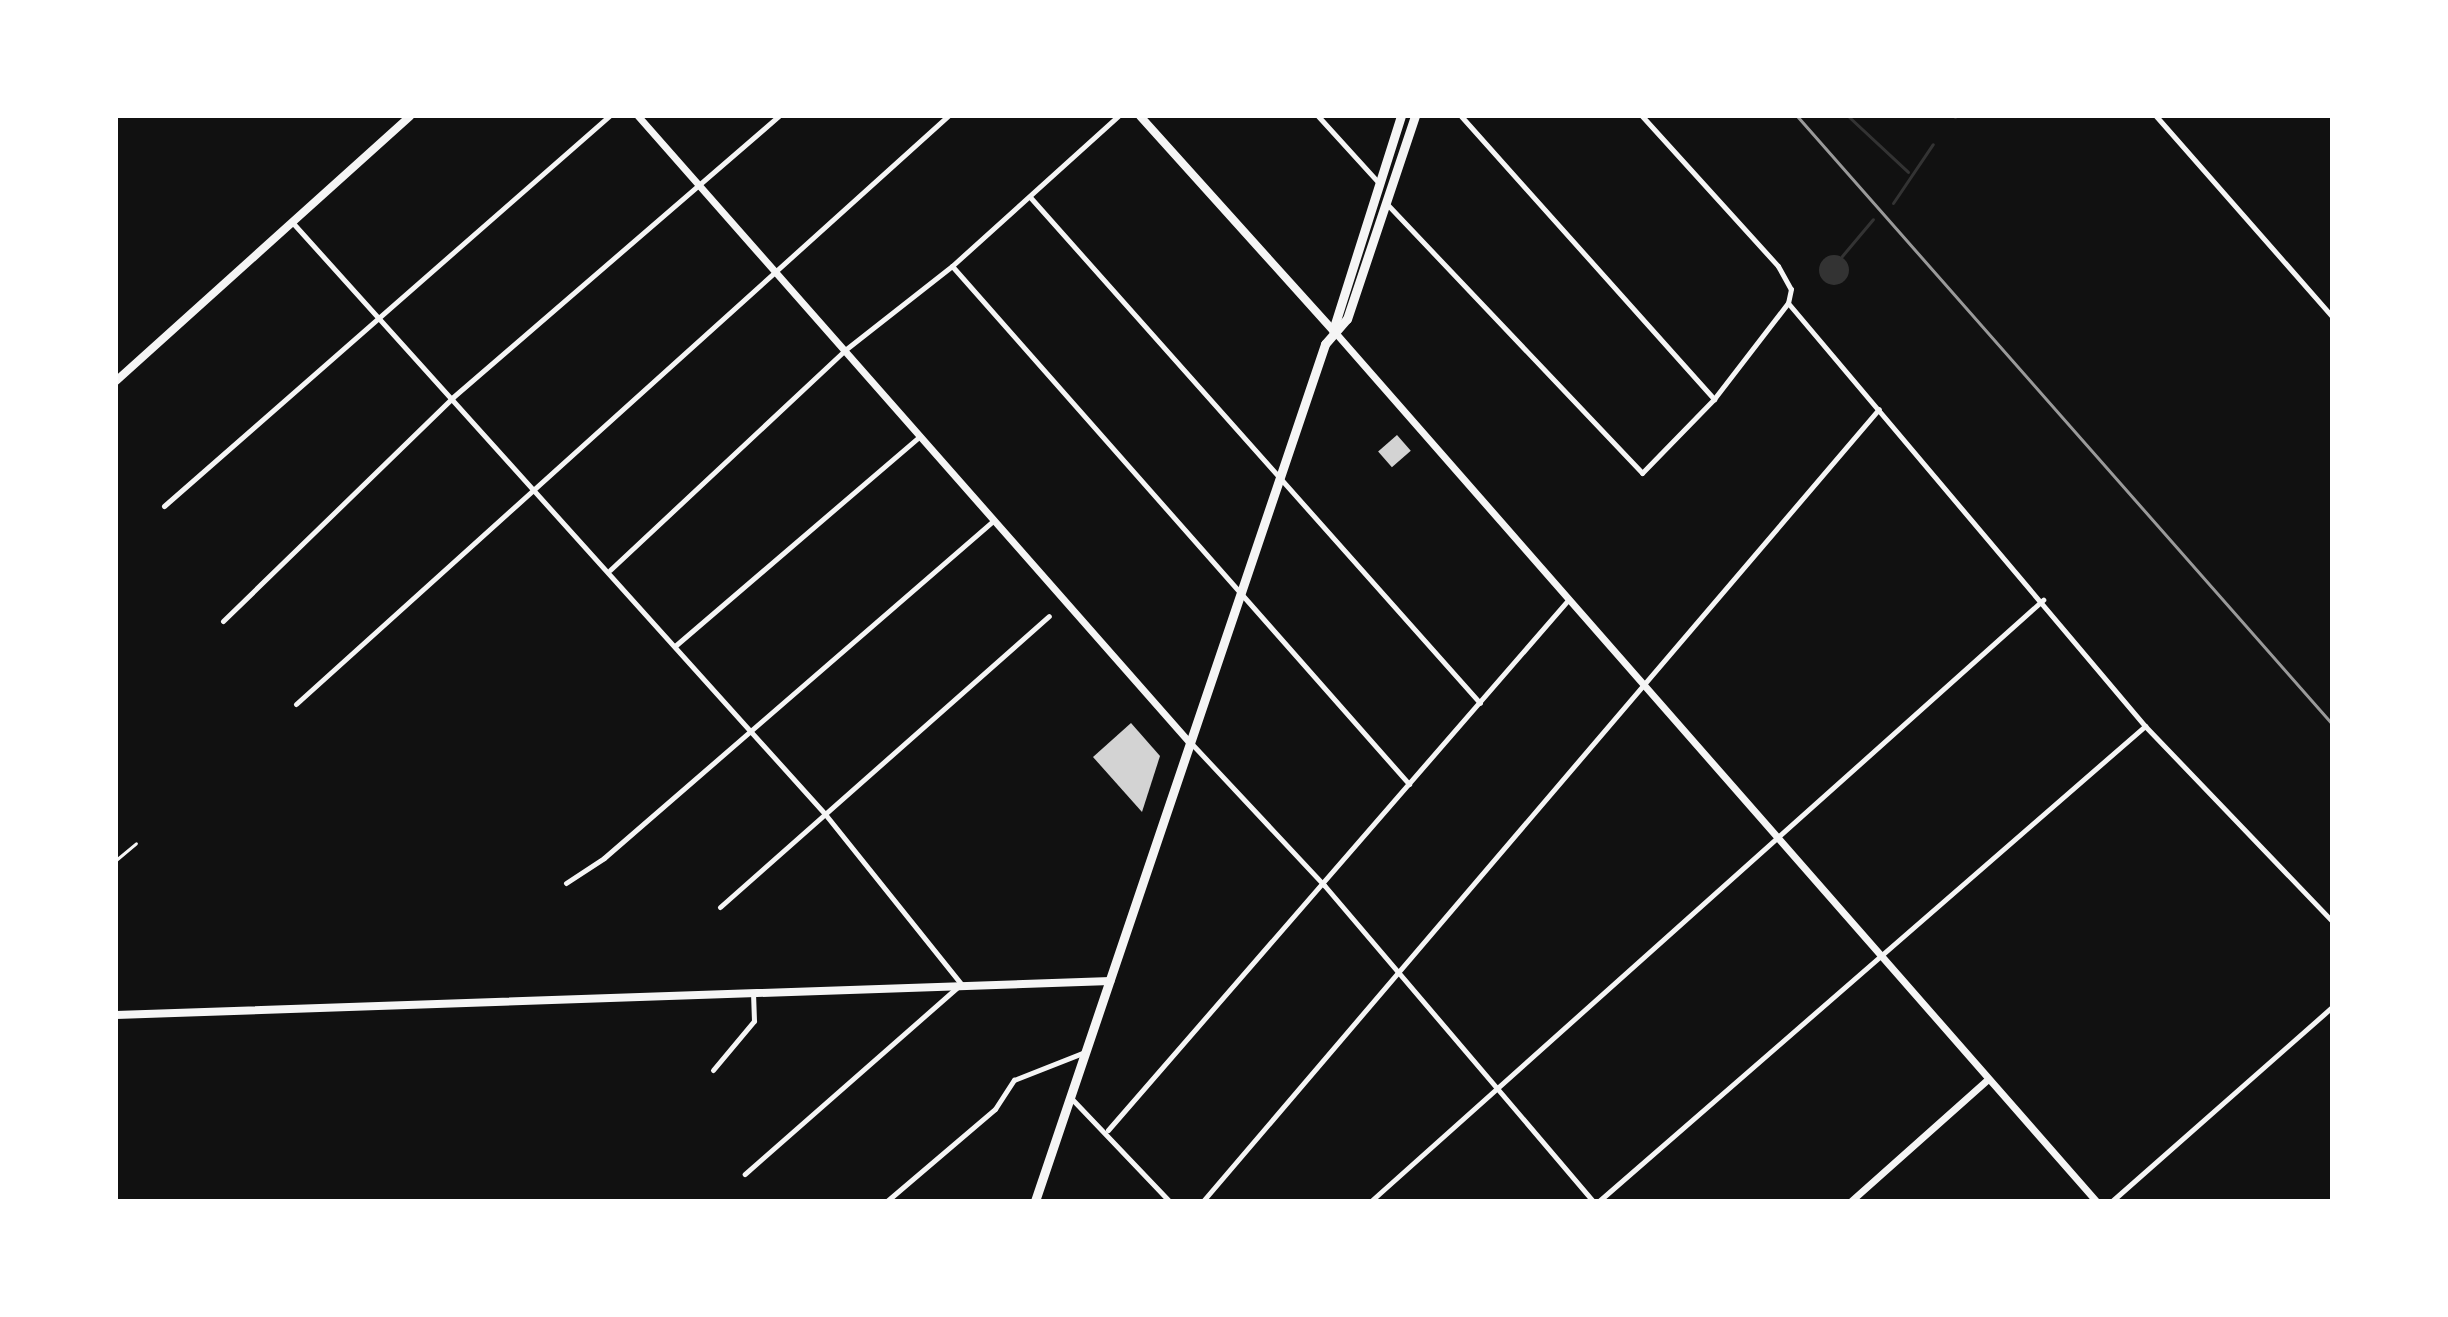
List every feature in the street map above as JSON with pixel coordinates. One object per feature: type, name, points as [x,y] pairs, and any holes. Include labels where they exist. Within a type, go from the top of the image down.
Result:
[{"type":"main road","points":[[116,381],[410,116]]},
{"type":"main road","points":[[1140,116],[1333,330]]},
{"type":"main road","points":[[1035,1201],[1333,330],[1401,116]]},
{"type":"main road","points":[[1333,330],[1347,319],[1415,116]]},
{"type":"main road","points":[[116,1015],[1110,981]]},
{"type":"street","points":[[164,506],[609,116]]},
{"type":"street","points":[[638,116],[1190,743],[1324,885],[1596,1201],[2145,726]]},
{"type":"street","points":[[223,621],[452,398],[779,116]]},
{"type":"street","points":[[296,704],[533,486],[948,116]]},
{"type":"street","points":[[610,570],[845,350],[952,266],[1118,116]]},
{"type":"street","points":[[1318,116],[1378,182]]},
{"type":"street","points":[[1461,116],[1714,399]]},
{"type":"street","points":[[1642,116],[1786,276],[1788,303],[2043,600],[2145,726],[2332,921]]},
{"type":"street","points":[[2156,116],[2332,316]]},
{"type":"street","points":[[1030,197],[1282,475],[1480,703]]},
{"type":"street","points":[[1385,203],[1634,470],[1650,470],[1714,399],[1788,303]]},
{"type":"street","points":[[292,222],[610,570],[825,814],[961,984],[745,1174]]},
{"type":"street","points":[[952,266],[1240,597],[1409,784]]},
{"type":"street","points":[[1333,330],[2096,1201]]},
{"type":"street","points":[[1203,1201],[1398,971],[1646,687],[1879,409]]},
{"type":"street","points":[[675,646],[920,436]]},
{"type":"street","points":[[566,883],[751,731],[994,520]]},
{"type":"street","points":[[1108,1130],[1324,885],[1569,599]]},
{"type":"street","points":[[1371,1201],[2043,600]]},
{"type":"street","points":[[720,907],[1049,616]]},
{"type":"street","points":[[713,1070],[758,1005],[752,991]]},
{"type":"street","points":[[2112,1201],[2332,1007]]},
{"type":"street","points":[[887,1201],[995,1109],[1014,1080],[1085,1052]]},
{"type":"street","points":[[1851,1201],[1988,1079]]},
{"type":"street","points":[[1070,1098],[1108,1130],[1169,1201]]},
{"type":"lane","points":[[116,860],[136,843]]},
{"type":"shaded area","points":[[1834,255],[1840,256],[1848,264],[1848,276],[1840,284],[1834,285],[1828,284],[1820,276],[1819,270],[1820,264],[1828,256]]},
{"type":"building","points":[[1397,435],[1411,451],[1392,467],[1378,451]]},
{"type":"building","points":[[1131,723],[1160,756],[1142,812],[1093,757]]},
{"type":"waterway","points":[[1848,116],[1908,172]]},
{"type":"waterway","points":[[1893,203],[1933,144]]},
{"type":"waterway","points":[[1842,256],[1873,219]]},
{"type":"railway","points":[[1797,116],[2332,724]]}]
